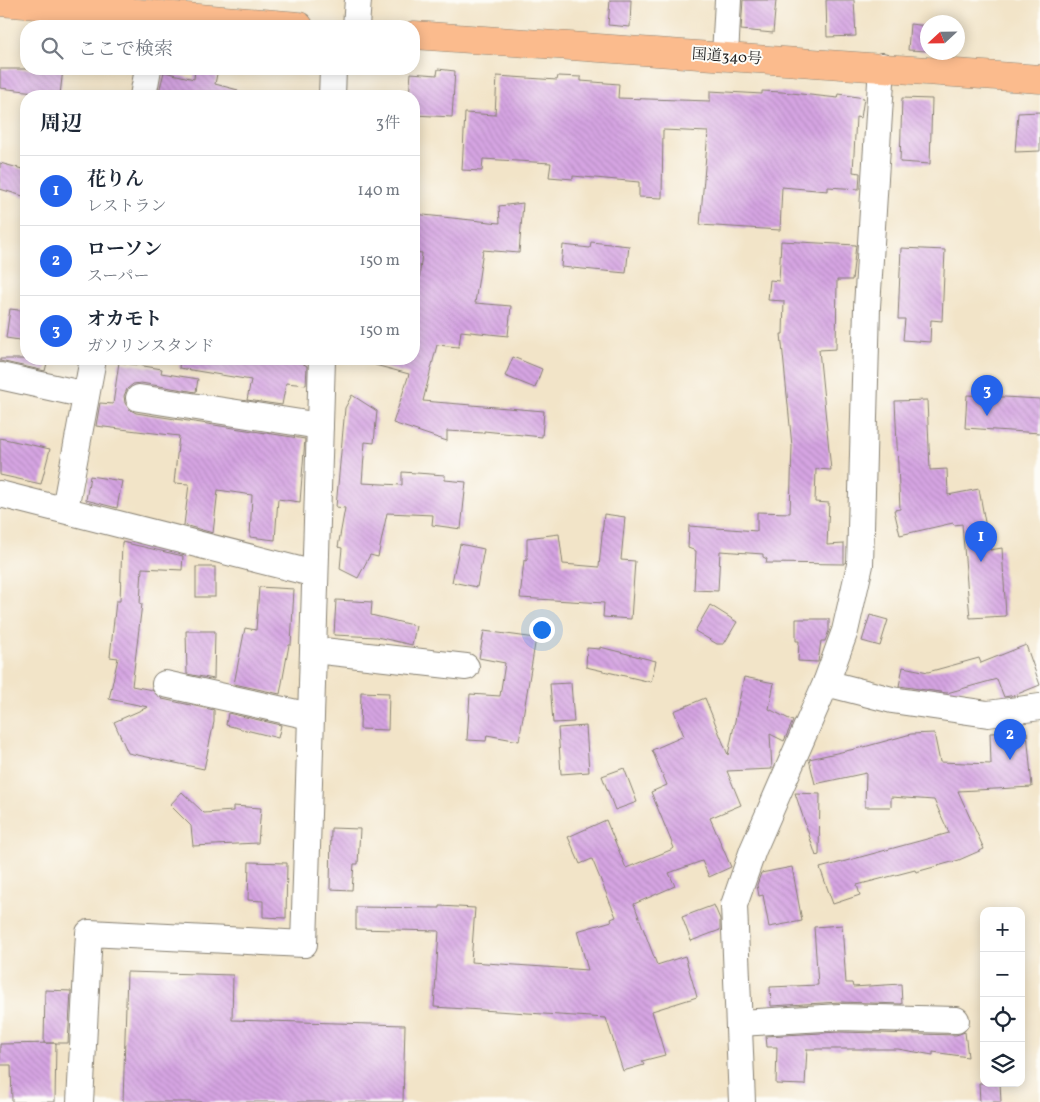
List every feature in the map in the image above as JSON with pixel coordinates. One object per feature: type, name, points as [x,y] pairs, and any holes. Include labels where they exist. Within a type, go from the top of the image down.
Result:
[{"type":"highway","points":[[0,2],[158,20]]},
{"type":"highway","name":"国道340号","points":[[420,35],[882,66],[1040,79]]},
{"type":"street","points":[[356,20],[358,0]]},
{"type":"street","points":[[725,56],[728,0]]},
{"type":"street","points":[[742,1102],[734,905],[752,850],[826,683],[845,632],[860,565],[868,307],[882,66]]},
{"type":"street","points":[[144,90],[147,75]]},
{"type":"street","points":[[332,90],[333,75]]},
{"type":"street","points":[[65,509],[92,365]]},
{"type":"street","points":[[80,1102],[89,933],[304,944],[322,365]]},
{"type":"street","points":[[0,376],[86,395]]},
{"type":"street","points":[[139,398],[320,426]]},
{"type":"street","points":[[0,494],[65,509],[314,574]]},
{"type":"street","points":[[314,650],[466,667]]},
{"type":"street","points":[[826,683],[892,700],[988,714],[1040,708]]},
{"type":"street","points":[[165,684],[310,716]]},
{"type":"street","points":[[739,1023],[840,1017],[956,1020]]},
{"type":"building","points":[[610,0],[631,0],[630,27],[608,25]]},
{"type":"building","points":[[743,0],[776,0],[773,33],[741,30]]},
{"type":"building","points":[[826,0],[854,0],[856,36],[827,37]]},
{"type":"building","points":[[910,24],[920,25],[920,51],[908,50]]},
{"type":"building","points":[[0,69],[20,69],[20,75],[62,75],[61,90],[20,90],[0,88]]},
{"type":"building","points":[[438,69],[455,71],[452,117],[420,115],[420,90],[410,90],[411,75],[437,75]]},
{"type":"building","points":[[163,75],[177,75],[194,79],[194,75],[217,75],[215,84],[238,90],[160,90]]},
{"type":"building","points":[[497,76],[557,80],[558,76],[581,77],[581,81],[619,84],[618,98],[710,101],[710,91],[762,94],[762,91],[838,98],[839,94],[864,98],[861,118],[856,117],[853,172],[860,173],[859,189],[828,187],[828,191],[782,187],[780,230],[700,225],[708,132],[663,130],[662,198],[639,197],[639,182],[573,176],[573,179],[549,177],[551,163],[483,159],[482,171],[462,170],[465,113],[495,115]]},
{"type":"building","points":[[902,98],[932,99],[930,164],[900,162]]},
{"type":"building","points":[[1040,112],[1040,151],[1015,152],[1018,113]]},
{"type":"building","points":[[0,163],[20,168],[20,195],[0,189]]},
{"type":"building","points":[[523,203],[519,253],[483,250],[475,303],[511,306],[508,336],[461,331],[459,347],[437,345],[423,401],[544,411],[542,437],[484,431],[484,433],[447,431],[447,441],[393,423],[409,374],[375,365],[420,365],[420,271],[422,253],[420,253],[420,215],[500,223],[499,206]]},
{"type":"building","points":[[781,241],[856,245],[852,280],[837,280],[836,349],[819,350],[831,470],[816,469],[815,502],[829,503],[827,545],[844,544],[844,564],[766,563],[767,559],[763,557],[763,554],[720,551],[718,591],[694,590],[696,551],[688,548],[689,526],[757,531],[757,512],[790,513],[792,446],[781,334],[783,334],[784,301],[768,300],[770,280],[779,281]]},
{"type":"building","points":[[591,242],[629,246],[626,273],[561,267],[563,245],[590,248]]},
{"type":"building","points":[[901,248],[945,250],[942,321],[931,320],[930,342],[903,340],[905,319],[898,319]]},
{"type":"building","points":[[10,309],[20,310],[20,340],[6,338]]},
{"type":"building","points":[[513,357],[542,369],[535,388],[505,376]]},
{"type":"building","points":[[0,359],[20,359],[20,365],[46,365],[45,371],[0,361]]},
{"type":"building","points":[[119,365],[137,365],[162,369],[161,373],[198,379],[196,392],[141,383],[133,384],[127,389],[124,396],[125,403],[129,409],[136,413],[305,439],[300,502],[278,499],[275,540],[250,537],[252,495],[218,490],[213,533],[184,525],[189,484],[174,483],[179,436],[96,426],[100,403],[113,404]]},
{"type":"building","points":[[179,365],[305,365],[307,366],[306,385],[286,383],[282,405],[247,400],[251,380],[179,368]]},
{"type":"building","points":[[352,395],[377,411],[374,443],[365,442],[362,483],[402,485],[402,472],[445,475],[445,480],[466,482],[461,529],[432,525],[433,515],[387,513],[378,557],[370,555],[358,578],[340,569],[342,548],[338,547],[345,508],[336,507],[345,408]]},
{"type":"building","points":[[967,395],[1040,399],[1040,433],[965,428]]},
{"type":"building","points":[[927,400],[930,470],[947,469],[948,495],[979,489],[990,550],[1002,548],[1006,616],[970,618],[962,524],[954,525],[953,523],[900,535],[894,510],[900,509],[895,401]]},
{"type":"building","points":[[0,438],[50,449],[41,484],[0,475]]},
{"type":"building","points":[[90,476],[122,481],[117,508],[86,500]]},
{"type":"building","points":[[604,514],[625,517],[621,560],[635,561],[631,619],[603,617],[604,603],[520,598],[524,560],[527,561],[527,538],[559,534],[563,564],[599,567]]},
{"type":"building","points":[[122,542],[183,556],[182,570],[142,568],[140,604],[142,604],[132,686],[152,690],[162,699],[214,710],[214,722],[204,769],[128,753],[114,722],[148,707],[109,699],[118,658],[110,657],[116,601],[120,601]]},
{"type":"building","points":[[460,544],[484,549],[477,587],[452,582]]},
{"type":"building","points":[[196,567],[215,567],[215,597],[196,597]]},
{"type":"building","points":[[259,587],[294,589],[291,645],[289,645],[280,694],[234,684],[245,628],[256,630]]},
{"type":"building","points":[[336,600],[372,602],[371,615],[416,626],[412,645],[377,637],[334,635]]},
{"type":"building","points":[[710,605],[737,622],[724,644],[717,644],[695,631]]},
{"type":"building","points":[[870,615],[888,620],[880,646],[862,641]]},
{"type":"building","points":[[796,619],[829,619],[829,631],[825,641],[821,641],[818,662],[798,661],[799,641],[796,641]]},
{"type":"building","points":[[186,631],[215,631],[214,679],[187,674]]},
{"type":"building","points":[[484,631],[536,638],[519,741],[487,735],[486,741],[467,740],[470,694],[500,696],[505,663],[479,658]]},
{"type":"building","points":[[1026,645],[1040,685],[1015,695],[1004,697],[997,679],[947,693],[899,686],[903,667],[928,672],[979,658],[981,663]]},
{"type":"building","points":[[600,647],[656,661],[651,682],[586,667],[587,648],[600,649]]},
{"type":"building","points":[[744,677],[774,683],[769,709],[793,721],[784,741],[770,734],[772,769],[727,771],[741,805],[710,818],[731,867],[709,877],[702,861],[669,873],[675,886],[634,904],[657,965],[685,956],[697,997],[652,1011],[665,1055],[642,1061],[644,1065],[623,1071],[606,1018],[434,1007],[439,931],[356,929],[356,907],[440,908],[440,906],[475,908],[471,962],[588,970],[577,931],[612,921],[611,919],[616,917],[592,859],[580,864],[568,837],[606,820],[626,868],[673,849],[651,792],[667,785],[652,750],[684,736],[674,711],[705,698],[728,755]]},
{"type":"building","points":[[571,683],[574,722],[553,723],[550,684]]},
{"type":"building","points":[[361,692],[389,693],[388,730],[360,729]]},
{"type":"building","points":[[228,713],[281,725],[278,738],[226,725]]},
{"type":"building","points":[[586,726],[589,772],[561,774],[558,728]]},
{"type":"building","points":[[1027,732],[1032,787],[958,791],[984,849],[959,860],[857,885],[860,895],[833,904],[820,868],[949,833],[934,800],[891,797],[891,807],[865,807],[866,773],[815,784],[809,759],[911,734],[934,733],[940,762],[991,764],[990,733]]},
{"type":"building","points":[[624,768],[637,802],[615,810],[602,776]]},
{"type":"building","points":[[182,792],[204,813],[233,811],[233,806],[261,808],[258,843],[193,846],[191,826],[170,805]]},
{"type":"building","points":[[795,793],[820,794],[819,855],[816,856]]},
{"type":"building","points":[[331,828],[360,829],[358,864],[354,864],[352,890],[330,889]]},
{"type":"building","points":[[249,862],[287,863],[286,918],[263,917],[263,901],[248,900]]},
{"type":"building","points":[[792,867],[802,921],[769,927],[763,895],[759,896],[757,885],[761,873]]},
{"type":"building","points":[[714,905],[720,919],[720,930],[691,941],[682,917]]},
{"type":"building","points":[[842,925],[846,983],[852,983],[853,987],[901,984],[902,1004],[840,1002],[771,1006],[770,987],[818,985],[814,927]]},
{"type":"building","points":[[127,972],[233,975],[232,1020],[405,1025],[403,1102],[123,1102]]},
{"type":"building","points":[[45,990],[71,991],[68,1043],[44,1043]]},
{"type":"building","points":[[840,1032],[956,1035],[965,1032],[968,1057],[933,1052],[933,1055],[898,1049],[807,1049],[805,1085],[776,1084],[777,1047],[767,1047],[766,1036]]},
{"type":"building","points":[[56,1043],[55,1102],[12,1102],[11,1065],[0,1065],[0,1044]]},
{"type":"building","points":[[979,1083],[980,1087],[1000,1087],[1001,1102],[980,1102]]},
{"type":"place","name":"オカモト","points":[[987,416]]},
{"type":"place","name":"花りん","points":[[981,562]]},
{"type":"place","name":"ローソン","points":[[1010,760]]}]
